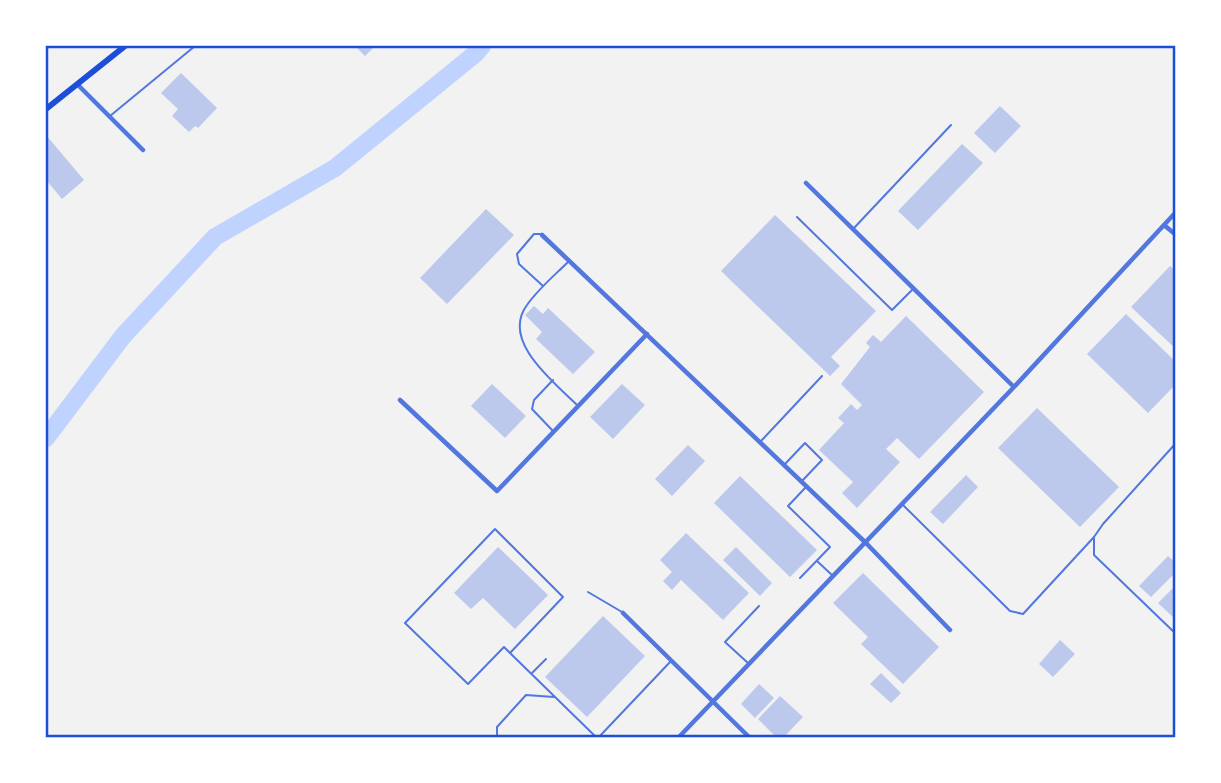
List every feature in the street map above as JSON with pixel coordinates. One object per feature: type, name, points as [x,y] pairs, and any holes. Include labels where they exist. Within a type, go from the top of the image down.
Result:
[{"type":"main road","points":[[46,109],[125,46]]},
{"type":"street","points":[[76,84],[143,150]]},
{"type":"street","points":[[806,183],[1014,387]]},
{"type":"street","points":[[678,737],[1014,387],[1175,212]]},
{"type":"street","points":[[1164,225],[1175,234]]},
{"type":"street","points":[[542,234],[866,543],[950,630]]},
{"type":"street","points":[[400,400],[497,491],[647,334]]},
{"type":"street","points":[[623,613],[750,737]]},
{"type":"lane","points":[[109,117],[195,46]]},
{"type":"lane","points":[[853,229],[951,125]]},
{"type":"lane","points":[[797,217],[892,310],[914,288]]},
{"type":"lane","points":[[542,234],[534,234],[517,254],[519,264],[544,287]]},
{"type":"lane","points":[[570,260],[521,316],[523,341],[529,354],[578,406]]},
{"type":"lane","points":[[760,442],[822,376]]},
{"type":"lane","points":[[553,380],[534,400],[532,409],[553,432]]},
{"type":"lane","points":[[784,465],[805,443],[822,460],[801,481]]},
{"type":"lane","points":[[902,505],[1010,611],[1023,614],[1175,443]]},
{"type":"lane","points":[[800,578],[830,547],[788,506],[806,486]]},
{"type":"lane","points":[[510,653],[564,597],[495,529],[405,623],[468,684],[504,648],[598,737],[671,660]]},
{"type":"lane","points":[[1094,537],[1094,555],[1175,634]]},
{"type":"lane","points":[[817,561],[833,576]]},
{"type":"lane","points":[[588,592],[623,613]]},
{"type":"lane","points":[[749,664],[725,642],[759,606]]},
{"type":"lane","points":[[531,674],[546,659]]},
{"type":"lane","points":[[497,737],[497,727],[526,695],[555,697]]},
{"type":"building","points":[[355,46],[375,46],[365,56]]},
{"type":"building","points":[[181,73],[217,108],[198,128],[195,126],[189,132],[172,116],[178,109],[161,93]]},
{"type":"building","points":[[1000,106],[1021,126],[995,153],[974,133]]},
{"type":"building","points":[[46,135],[84,180],[62,199],[46,180]]},
{"type":"building","points":[[962,144],[983,163],[918,230],[898,211]]},
{"type":"building","points":[[486,209],[514,235],[447,304],[420,278]]},
{"type":"building","points":[[775,215],[876,311],[831,357],[840,366],[830,376],[721,271]]},
{"type":"building","points":[[1170,266],[1176,271],[1176,349],[1131,307]]},
{"type":"building","points":[[534,306],[543,314],[548,308],[595,352],[573,374],[536,339],[542,332],[525,315]]},
{"type":"building","points":[[1126,314],[1176,362],[1176,384],[1148,413],[1087,354]]},
{"type":"building","points":[[906,316],[984,392],[919,459],[897,438],[886,449],[900,462],[857,508],[842,493],[853,482],[819,450],[844,423],[838,418],[851,404],[857,410],[862,405],[841,384],[870,347],[866,343],[873,335],[881,342]]},
{"type":"building","points":[[492,384],[526,416],[505,438],[471,406]]},
{"type":"building","points":[[622,384],[645,405],[613,439],[590,417]]},
{"type":"building","points":[[1037,408],[1119,487],[1080,527],[998,448]]},
{"type":"building","points":[[688,445],[705,461],[672,496],[655,479]]},
{"type":"building","points":[[966,475],[978,487],[943,524],[930,512]]},
{"type":"building","points":[[740,476],[817,550],[790,577],[714,503]]},
{"type":"building","points":[[686,533],[749,593],[723,620],[681,580],[672,590],[663,581],[672,572],[660,560]]},
{"type":"building","points":[[498,547],[548,595],[515,629],[483,598],[471,609],[454,593]]},
{"type":"building","points":[[736,547],[772,583],[760,596],[723,560]]},
{"type":"building","points":[[1168,556],[1176,563],[1176,572],[1151,597],[1139,586]]},
{"type":"building","points":[[863,573],[939,647],[903,684],[861,644],[868,637],[833,603]]},
{"type":"building","points":[[1176,585],[1176,620],[1158,603]]},
{"type":"building","points":[[603,616],[645,656],[587,717],[545,677]]},
{"type":"building","points":[[1060,640],[1075,654],[1053,677],[1039,664]]},
{"type":"building","points":[[881,673],[901,693],[891,703],[870,684]]},
{"type":"building","points":[[759,684],[774,698],[755,718],[741,704]]},
{"type":"building","points":[[780,696],[803,717],[783,738],[777,738],[758,719]]},
{"type":"waterway","points":[[46,438],[123,336],[215,237],[335,168],[482,46]]}]
